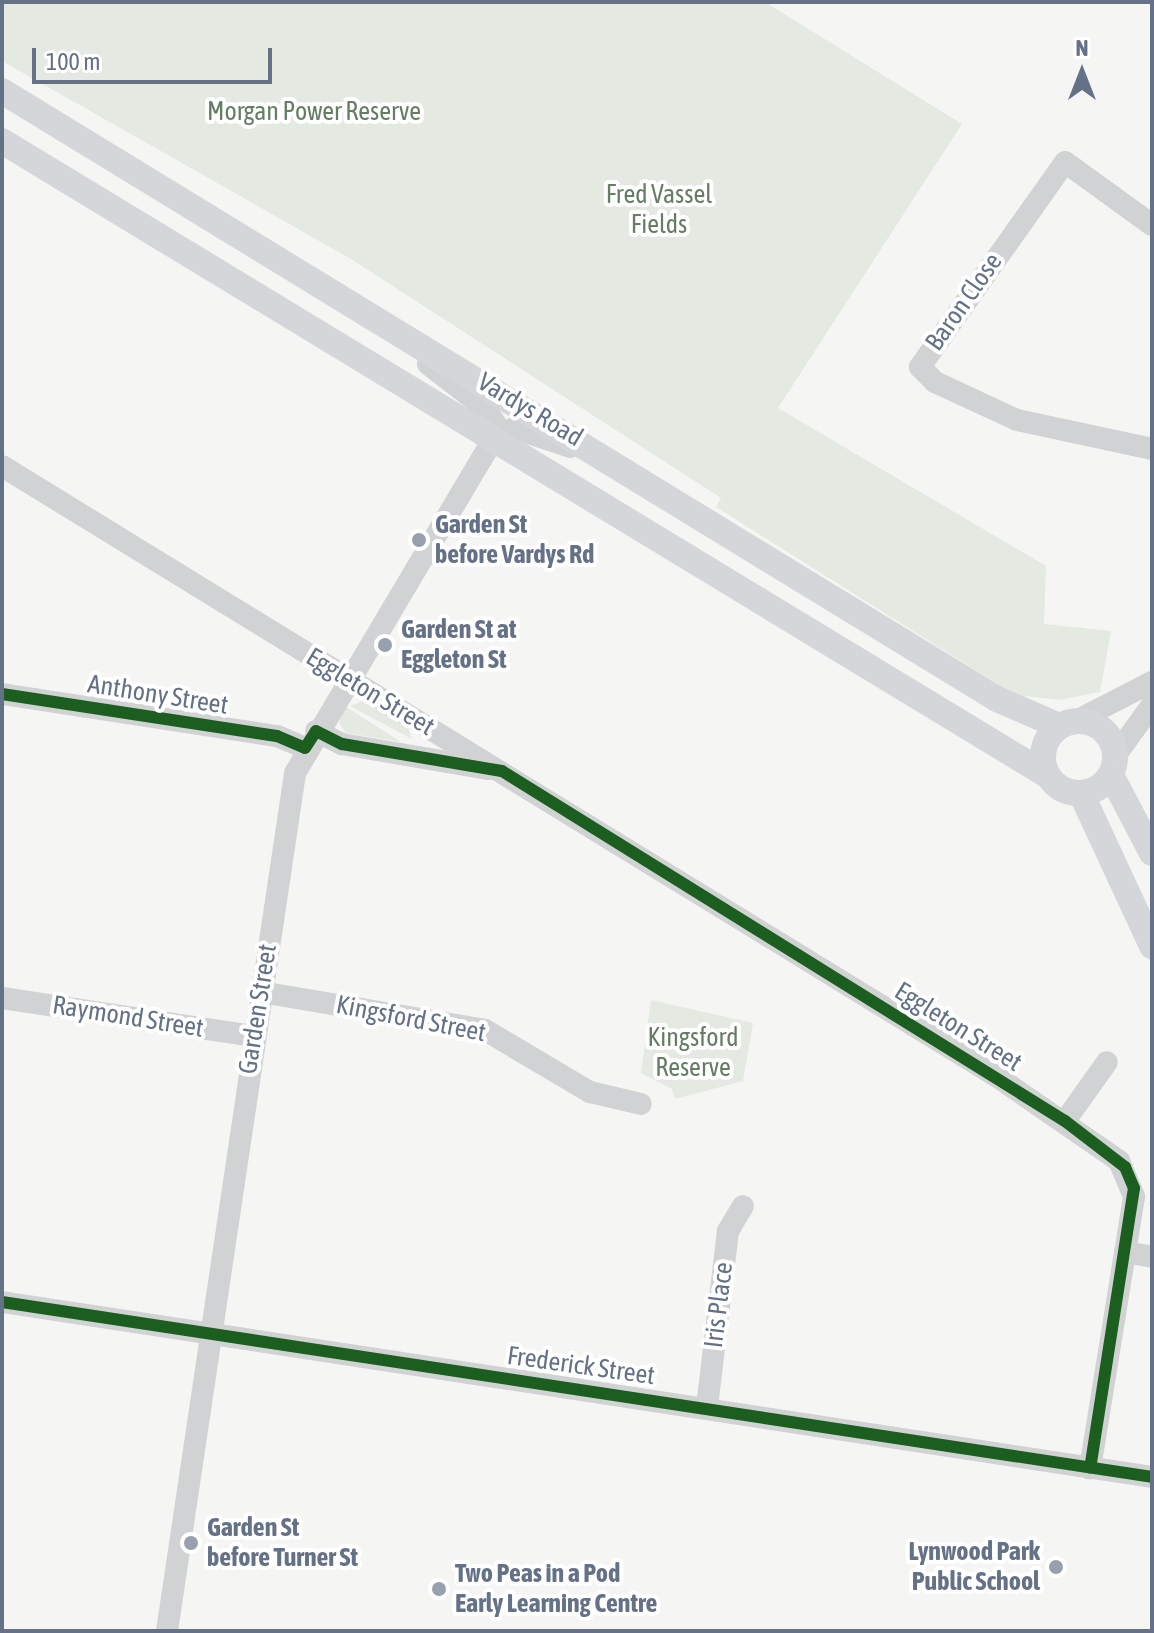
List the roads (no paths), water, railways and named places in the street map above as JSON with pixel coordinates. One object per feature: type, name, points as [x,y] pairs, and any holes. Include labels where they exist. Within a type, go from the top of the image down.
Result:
[{"type":"main road","name":"Vardys Road","points":[[2,91],[628,469],[997,699],[1069,723]]},
{"type":"main road","name":"Vardys Road","points":[[2,141],[1047,775]]},
{"type":"main road","points":[[1152,853],[1113,765],[1108,734],[1069,723],[1042,753],[1047,775],[1081,793],[1152,946]]},
{"type":"main road","points":[[1081,793],[1113,765]]},
{"type":"street","name":"Baron Close","points":[[1152,225],[1065,162],[920,367],[935,382],[1017,420],[1152,449]]},
{"type":"street","points":[[357,305],[381,334],[485,408],[499,425],[494,439]]},
{"type":"street","points":[[494,439],[505,429],[522,430],[628,469]]},
{"type":"street","name":"Garden Street","points":[[167,1631],[292,786],[310,739],[494,439]]},
{"type":"street","name":"Eggleton Street","points":[[2,466],[502,771],[1065,1121],[1132,1180],[1125,1252],[1090,1468]]},
{"type":"street","points":[[1069,723],[1152,682]]},
{"type":"street","name":"Anthony Street","points":[[2,694],[310,739],[502,771]]},
{"type":"street","points":[[1113,765],[1152,705]]},
{"type":"street","name":"Kingsford Street","points":[[261,992],[476,1027],[590,1092],[641,1104]]},
{"type":"street","name":"Raymond Street","points":[[2,998],[254,1036]]},
{"type":"street","points":[[1065,1121],[1107,1062]]},
{"type":"street","name":"Iris Place","points":[[707,1407],[728,1231],[743,1206]]},
{"type":"street","points":[[1125,1252],[1152,1257]]},
{"type":"street","name":"Frederick Street","points":[[2,1302],[1152,1477]]},
{"type":"place","name":"Garden St before Vardys Rd","points":[[419,540]]},
{"type":"place","name":"Garden St at Eggleton St","points":[[385,645]]},
{"type":"place","name":"Garden St before Turner St","points":[[191,1543]]},
{"type":"place","name":"Lynwood Park Public School","points":[[1056,1567]]},
{"type":"place","name":"Two Peas in a Pod Early Learning Centre","points":[[439,1589]]},
{"type":"park label","name":"Morgan Power Reserve","points":[[314,112]]},
{"type":"park label","name":"Fred Vassel Fields","points":[[659,210]]},
{"type":"park label","name":"Kingsford Reserve","points":[[693,1053]]}]
